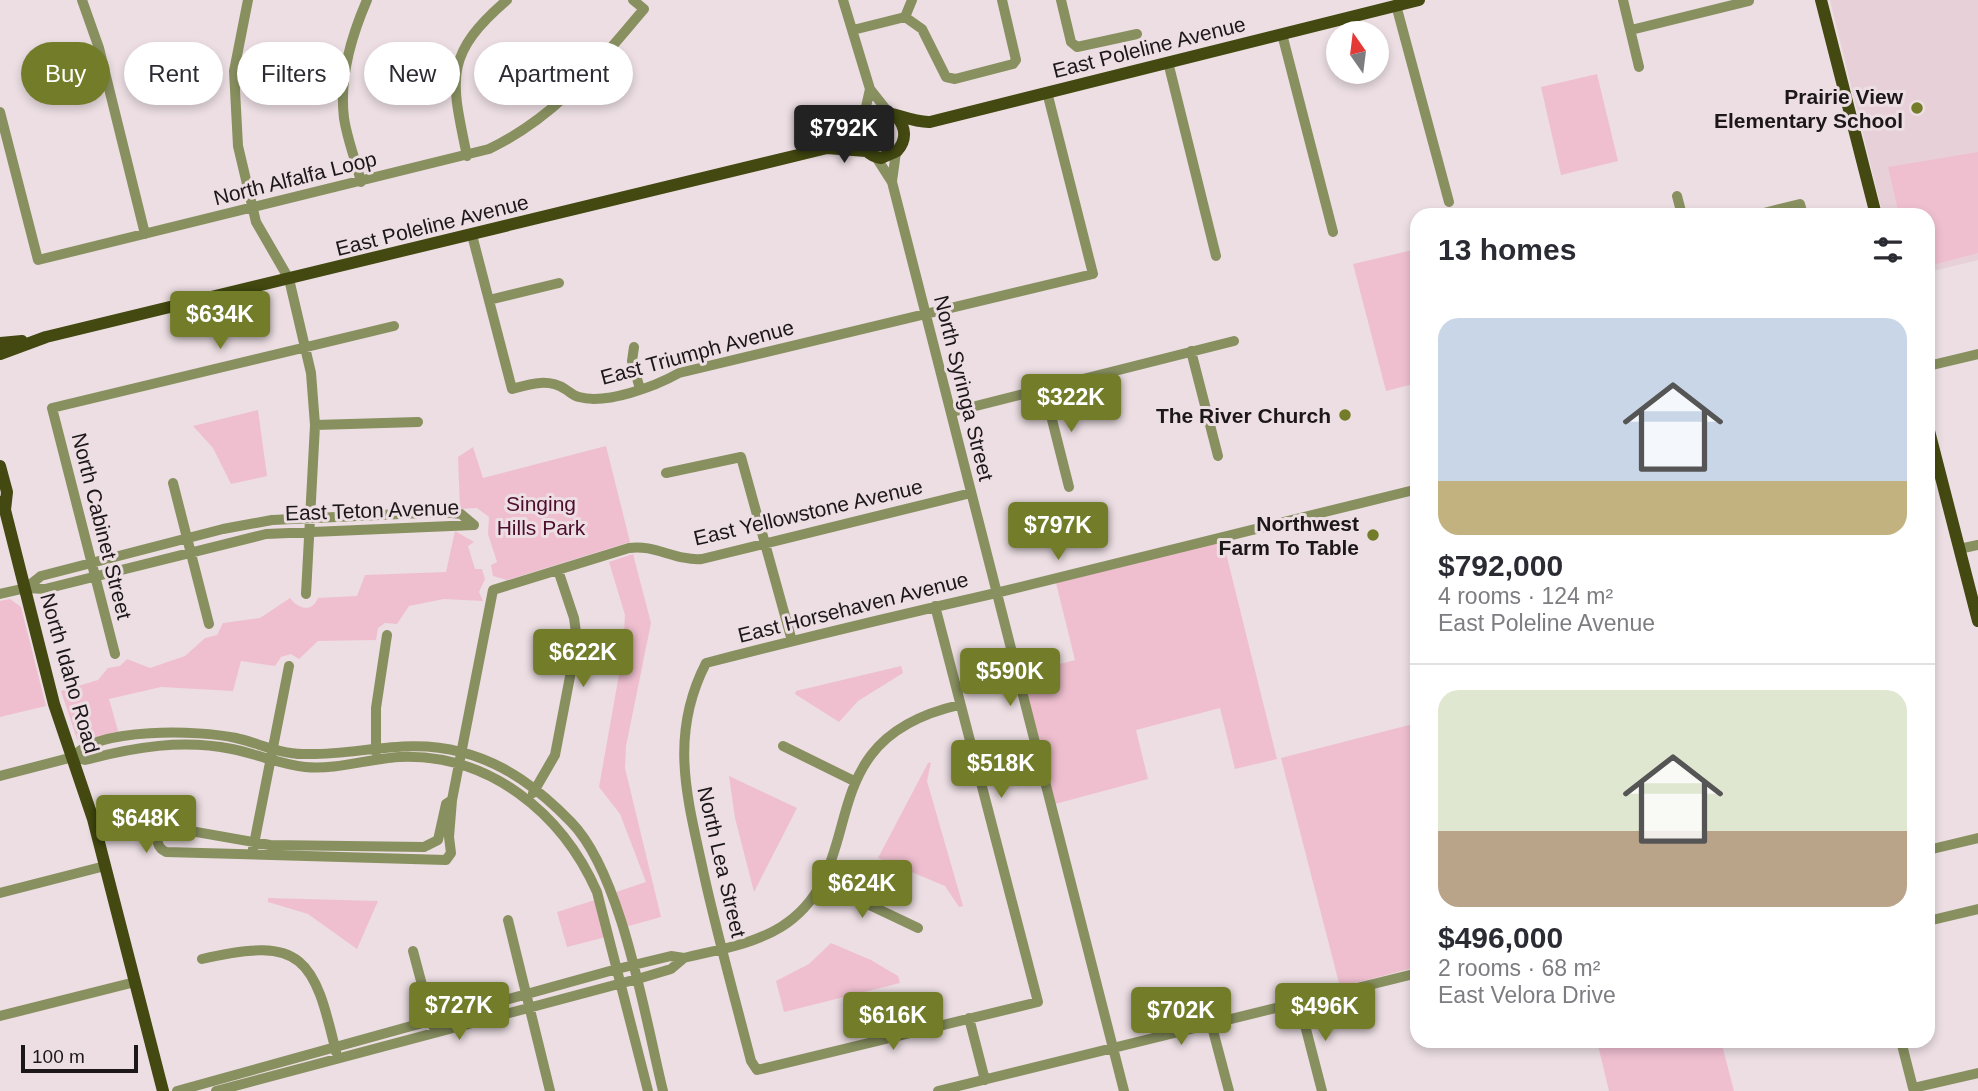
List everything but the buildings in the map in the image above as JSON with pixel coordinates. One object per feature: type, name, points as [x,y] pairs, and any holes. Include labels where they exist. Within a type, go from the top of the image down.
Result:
[{"type":"main road","name":"East Poleline Avenue","points":[[892,114],[908,121],[930,122],[1419,0]]},
{"type":"main road","points":[[1821,0],[1874,208]]},
{"type":"main road","points":[[875,112],[892,114],[904,130],[898,150],[887,157],[871,154],[858,136],[861,124],[875,112]]},
{"type":"main road","name":"East Poleline Avenue","points":[[898,150],[907,138],[930,122]]},
{"type":"main road","name":"East Poleline Avenue","points":[[0,343],[46,337],[827,148],[855,131],[861,124]]},
{"type":"main road","name":"East Poleline Avenue","points":[[827,148],[871,154]]},
{"type":"main road","name":"East Poleline Avenue","points":[[0,354],[46,337]]},
{"type":"main road","points":[[1935,456],[1978,621]]},
{"type":"main road","name":"North Idaho Road","points":[[0,466],[7,492],[3,506],[54,704],[73,757],[105,866],[163,1091]]},
{"type":"street","points":[[82,0],[99,48],[145,234]]},
{"type":"street","points":[[248,0],[237,48],[233,92],[238,146],[256,222],[289,279],[306,346],[315,425],[307,530],[306,594]]},
{"type":"street","points":[[361,182],[344,118],[344,76],[353,32],[367,0]]},
{"type":"street","points":[[467,156],[455,102],[454,77],[461,52],[474,30],[507,0]]},
{"type":"street","name":"North Alfalfa Loop","points":[[0,112],[38,260],[467,156],[512,138],[564,101],[644,9],[633,0]]},
{"type":"street","points":[[843,0],[870,89],[892,114]]},
{"type":"street","points":[[905,17],[912,0]]},
{"type":"street","points":[[853,30],[905,17],[922,29],[946,77],[955,79],[1013,64],[1016,60],[1002,0]]},
{"type":"street","points":[[1060,0],[1071,43],[1077,47],[1137,34]]},
{"type":"street","points":[[1623,0],[1639,67]]},
{"type":"street","points":[[1631,30],[1749,1]]},
{"type":"street","points":[[1396,5],[1449,202]]},
{"type":"street","points":[[1282,34],[1333,232]]},
{"type":"street","points":[[1168,62],[1216,256]]},
{"type":"street","points":[[861,124],[870,89]]},
{"type":"street","name":"East Triumph Avenue","points":[[472,235],[512,389],[535,383],[550,383],[578,397],[598,399],[640,389],[679,373],[1093,274],[1047,92]]},
{"type":"street","name":"North Syringa Street","points":[[892,182],[898,150]]},
{"type":"street","name":"North Syringa Street","points":[[871,154],[892,182],[1124,1091]]},
{"type":"street","points":[[1677,196],[1680,208]]},
{"type":"street","points":[[489,300],[559,283]]},
{"type":"street","points":[[306,346],[394,326]]},
{"type":"street","points":[[952,412],[1234,341]]},
{"type":"street","name":"North Cabinet Street","points":[[115,654],[52,408],[306,346]]},
{"type":"street","points":[[634,347],[632,361],[640,389]]},
{"type":"street","points":[[1191,351],[1218,456]]},
{"type":"street","points":[[1935,364],[1978,354]]},
{"type":"street","points":[[1044,388],[1069,487]]},
{"type":"street","points":[[315,425],[418,422]]},
{"type":"street","points":[[666,473],[741,457],[792,641]]},
{"type":"street","points":[[173,483],[209,624]]},
{"type":"street","name":"East Horsehaven Avenue","points":[[706,663],[1410,491]]},
{"type":"street","name":"East Yellowstone Avenue","points":[[462,752],[493,590],[639,547],[687,560],[971,493]]},
{"type":"street","name":"East Teton Avenue","points":[[443,512],[461,514],[474,525],[307,530],[266,534],[45,589],[26,588],[41,576],[272,520],[443,512]]},
{"type":"street","points":[[1959,550],[1978,545]]},
{"type":"street","points":[[529,800],[555,755],[577,640],[574,618],[558,570]]},
{"type":"street","points":[[0,594],[26,588]]},
{"type":"street","points":[[935,606],[1038,1002],[970,1018],[985,1080]]},
{"type":"street","points":[[377,759],[376,708],[387,635]]},
{"type":"street","name":"North Lea Street","points":[[706,663],[690,707],[684,734],[684,773],[692,829],[754,1068],[766,1068],[970,1018]]},
{"type":"street","points":[[253,848],[289,666]]},
{"type":"street","points":[[177,1091],[232,1073],[617,969],[671,956],[684,958],[722,949],[782,926],[810,900],[821,882],[854,781],[872,754],[900,727],[922,716],[959,705]]},
{"type":"street","points":[[73,757],[84,746],[158,732],[216,735],[298,754],[331,754],[376,747],[425,744],[462,752],[502,767],[536,789],[573,824],[598,861],[615,903],[663,1091]]},
{"type":"street","points":[[0,776],[73,757],[86,760],[163,744],[235,750],[294,766],[338,767],[377,759],[423,757],[460,763],[489,776],[529,800],[564,835],[587,870],[597,892],[649,1091]]},
{"type":"street","points":[[783,746],[854,781]]},
{"type":"street","points":[[452,800],[446,804],[434,843],[424,847],[253,848],[166,852],[160,848],[157,839],[159,832],[168,827],[253,848],[425,857],[441,861],[450,857],[452,800],[462,752]]},
{"type":"street","points":[[1935,848],[1978,838]]},
{"type":"street","points":[[0,893],[105,866]]},
{"type":"street","points":[[821,882],[918,928]]},
{"type":"street","points":[[1935,919],[1978,909]]},
{"type":"street","points":[[508,920],[550,1091]]},
{"type":"street","points":[[202,959],[246,949],[262,949],[278,951],[299,962],[314,977],[337,1059]]},
{"type":"street","points":[[413,951],[435,1033]]},
{"type":"street","points":[[216,1091],[621,984],[671,969],[684,958]]},
{"type":"street","points":[[938,1091],[1410,975]]},
{"type":"street","points":[[0,1016],[135,982]]},
{"type":"street","points":[[1299,1002],[1322,1091]]},
{"type":"street","points":[[1211,1023],[1229,1091]]},
{"type":"street","points":[[1903,1048],[1913,1088],[1978,1073]]},
{"type":"street","points":[[232,1073],[235,1088]]},
{"type":"shaded area","name":"Prairie View Elementary School","points":[[1830,0],[1978,0],[1978,260],[1935,271],[1935,208],[1881,208]]},
{"type":"green space","points":[[1597,74],[1618,161],[1561,175],[1541,87]]},
{"type":"green space","points":[[878,119],[889,122],[894,131],[894,139],[882,148],[873,147],[865,135],[867,126]]},
{"type":"green space","points":[[1978,152],[1978,253],[1935,264],[1935,208],[1897,208],[1888,167]]},
{"type":"green space","points":[[1410,251],[1410,385],[1386,391],[1353,264]]},
{"type":"green space","points":[[1109,378],[1115,403],[1057,417],[1053,400],[1059,391]]},
{"type":"green space","points":[[258,410],[267,476],[231,484],[213,448],[193,426]]},
{"type":"green space","name":"Singing Hills Park","points":[[606,446],[630,542],[507,580],[493,576],[491,565],[497,562],[488,534],[489,517],[477,508],[460,509],[458,457],[473,447],[483,478]]},
{"type":"green space","points":[[455,531],[474,542],[468,546],[475,569],[482,569],[485,579],[479,592],[483,601],[444,599],[409,606],[397,624],[385,623],[378,628],[376,640],[318,641],[299,659],[291,654],[281,657],[275,666],[241,661],[233,691],[161,687],[109,699],[119,734],[83,743],[77,739],[61,691],[98,680],[108,668],[120,666],[127,659],[150,668],[185,656],[205,638],[217,635],[223,623],[260,618],[290,598],[305,608],[312,606],[318,598],[357,596],[365,575],[446,572]]},
{"type":"green space","points":[[1223,541],[1277,759],[1235,769],[1220,708],[1136,730],[1148,779],[1055,804],[1022,674],[1075,660],[1056,583]]},
{"type":"green space","points":[[633,554],[651,623],[626,746],[625,768],[661,917],[625,927],[616,892],[646,882],[620,814],[599,787],[623,652],[625,615],[609,562]]},
{"type":"green space","points":[[10,599],[21,607],[46,706],[0,717],[0,601]]},
{"type":"green space","points":[[901,666],[903,673],[858,701],[839,722],[795,694],[796,691]]},
{"type":"green space","points":[[1410,725],[1410,969],[1340,987],[1281,758]]},
{"type":"green space","points":[[931,762],[927,781],[963,906],[959,907],[945,886],[878,858],[928,763]]},
{"type":"green space","points":[[729,776],[797,808],[754,892],[735,818]]},
{"type":"green space","points":[[268,898],[378,901],[357,949],[308,914],[268,902]]},
{"type":"green space","points":[[595,900],[606,937],[567,947],[557,912]]},
{"type":"green space","points":[[831,943],[871,960],[898,976],[900,983],[784,1012],[776,981],[809,964]]},
{"type":"green space","points":[[1599,1048],[1723,1048],[1734,1091],[1609,1091]]},
{"type":"place","name":"Prairie View Elementary School","points":[[1917,108]]},
{"type":"place","name":"The River Church","points":[[1345,415]]},
{"type":"place","name":"Northwest Farm To Table","points":[[1373,535]]}]
